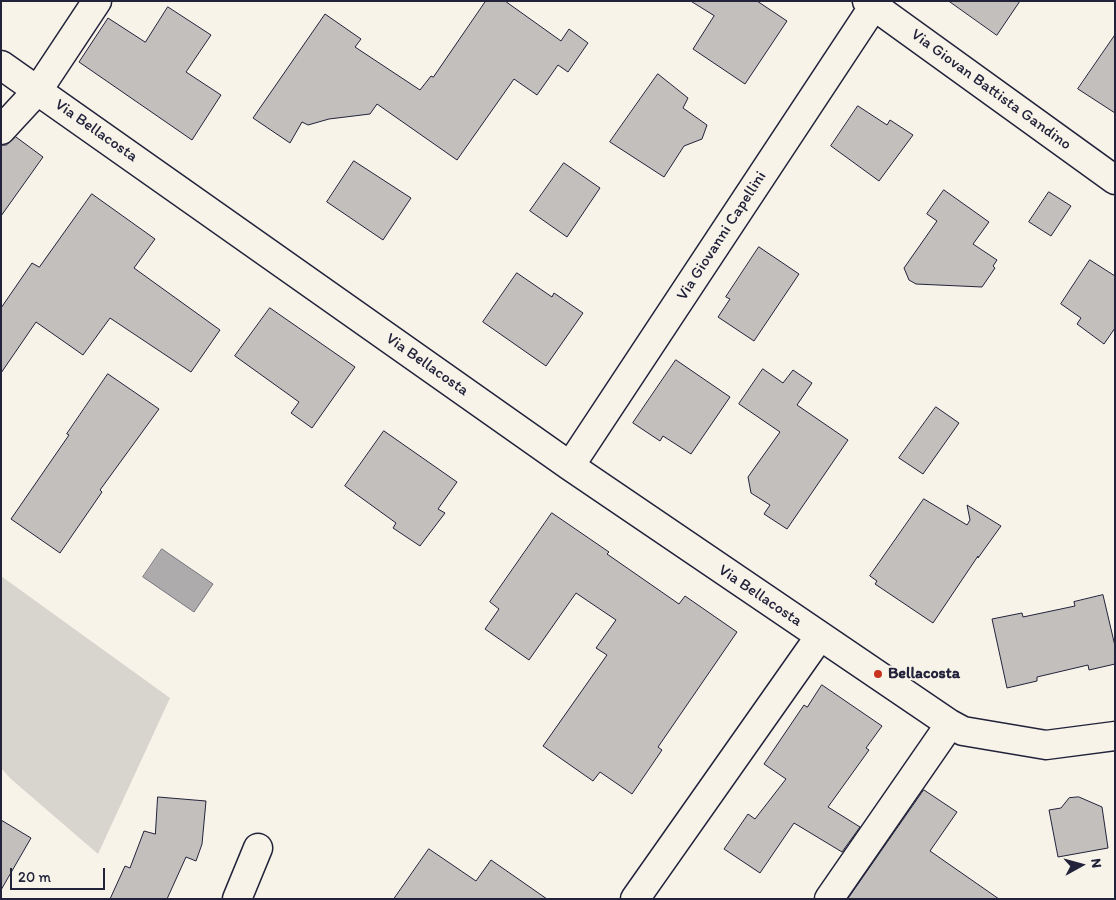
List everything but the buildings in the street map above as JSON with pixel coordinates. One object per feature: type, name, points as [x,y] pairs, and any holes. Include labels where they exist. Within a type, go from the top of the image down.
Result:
[{"type":"street","points":[[38,90],[98,1]]},
{"type":"street","name":"Via Giovan Battista Gandino","points":[[873,3],[1115,180]]},
{"type":"street","name":"Via Giovanni Capellini","points":[[570,466],[873,3]]},
{"type":"street","name":"Via Bellacosta","points":[[1,65],[570,466],[950,724],[963,731],[1046,745],[1115,736]]},
{"type":"street","name":"Via Bellacosta","points":[[1,130],[38,90]]},
{"type":"street","name":"Via Bellacosta","points":[[635,899],[820,636]]},
{"type":"street","points":[[829,899],[950,724]]},
{"type":"street","points":[[237,899],[258,848]]},
{"type":"shaded area","points":[[162,549],[213,584],[194,612],[143,577]]},
{"type":"shaded area","points":[[1,576],[170,698],[98,854],[11,779],[1,768]]},
{"type":"place","name":"Bellacosta","points":[[878,674]]}]
